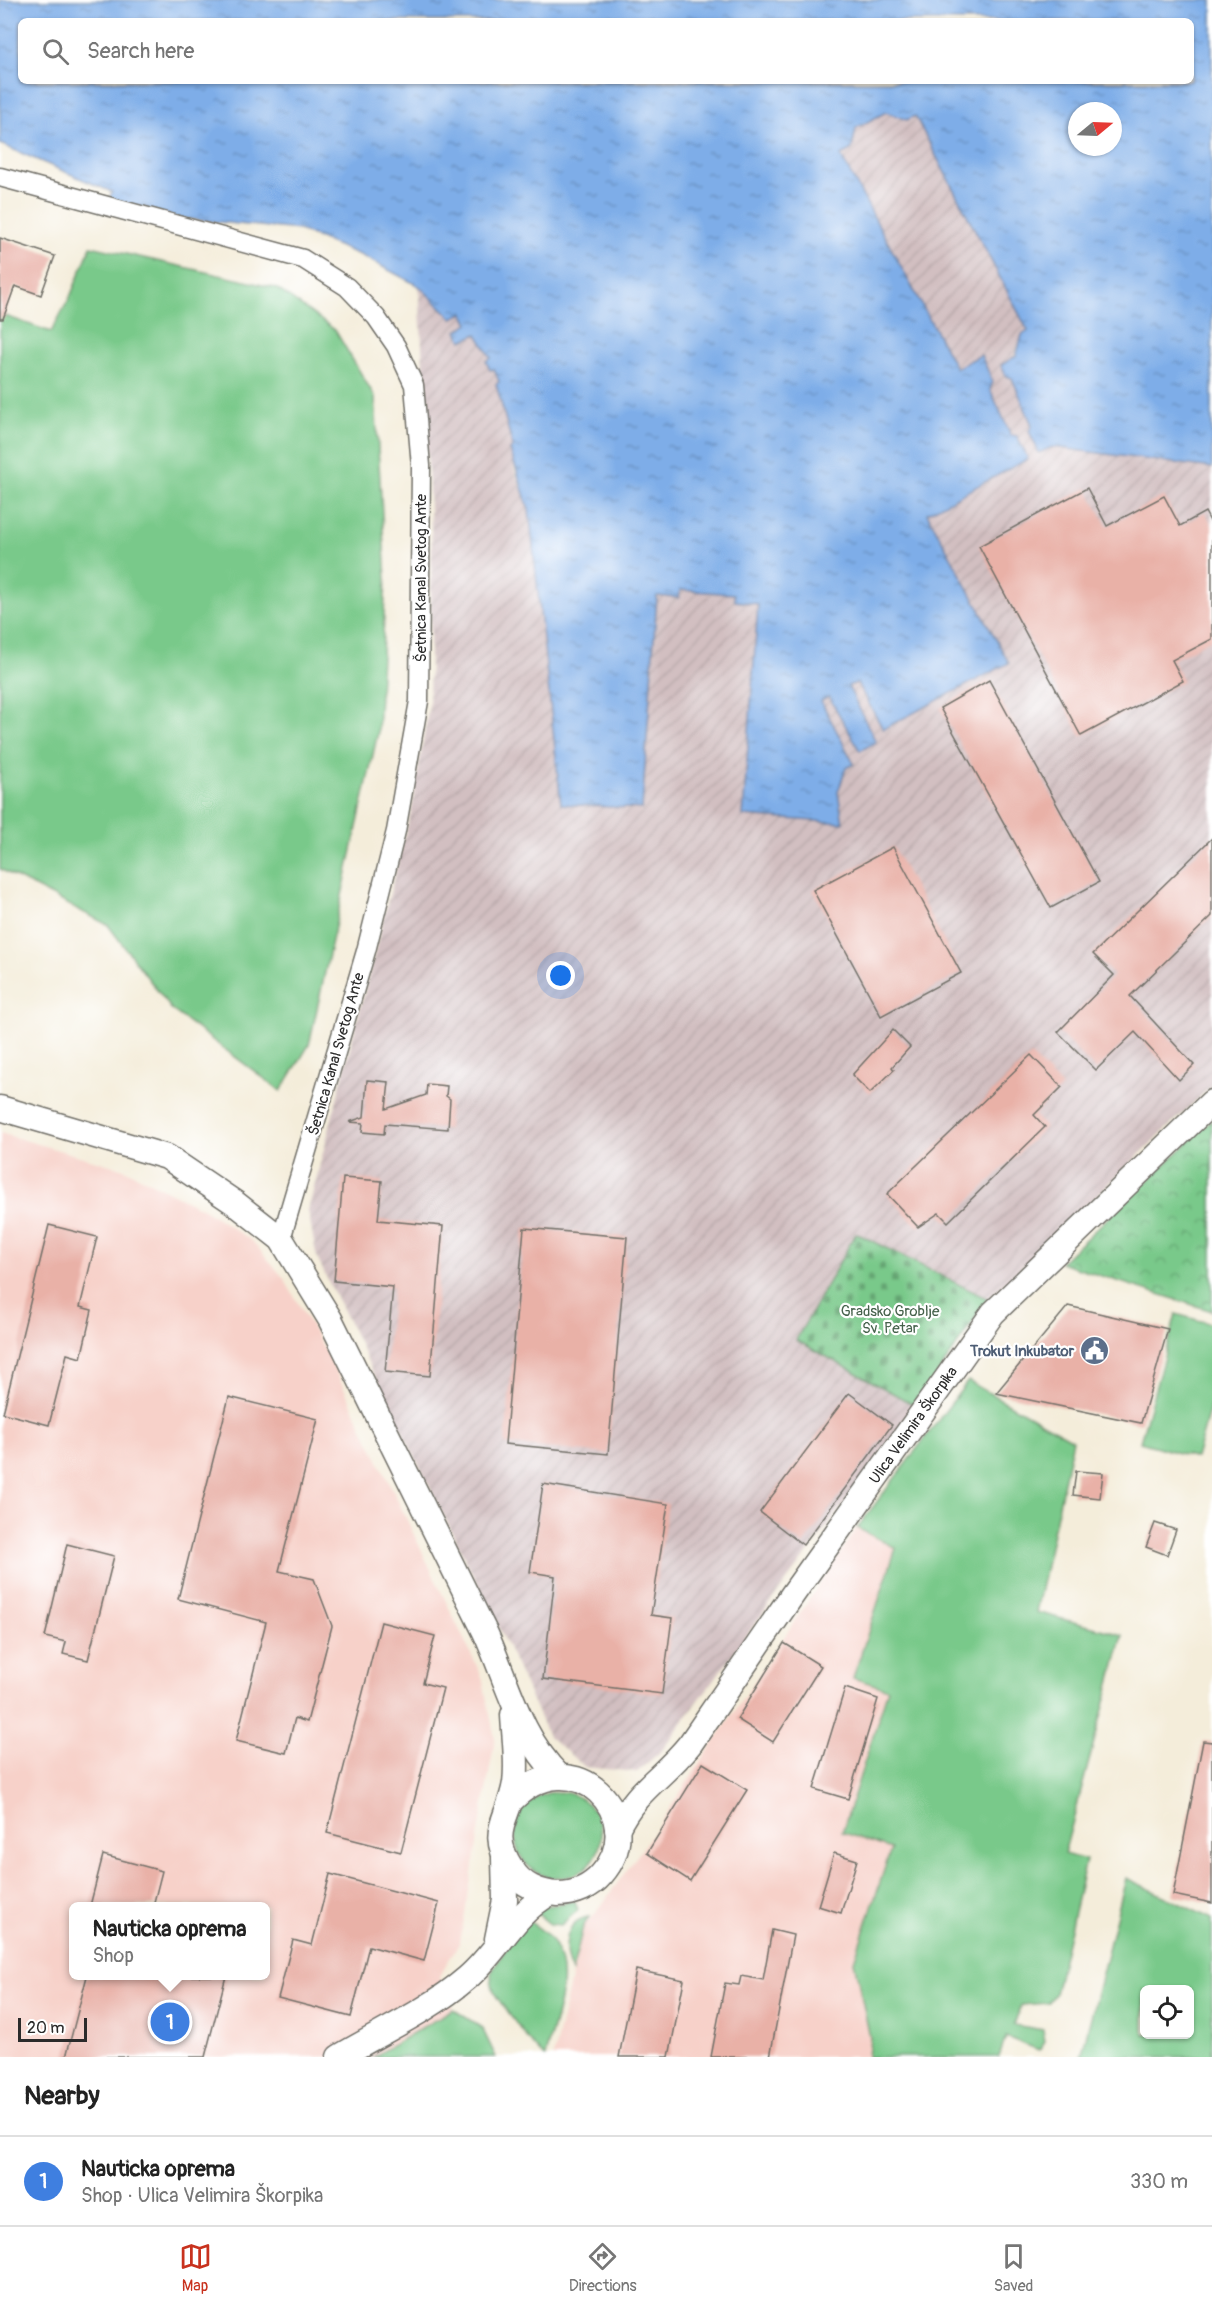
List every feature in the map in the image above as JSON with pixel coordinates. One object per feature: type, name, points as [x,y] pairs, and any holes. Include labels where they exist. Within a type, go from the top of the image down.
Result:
[{"type":"street","name":"Šetnica Kanal Svetog Ante","points":[[0,177],[303,259],[347,287],[376,316],[396,346],[414,385],[422,466],[419,700],[396,831],[366,951],[281,1239]]},
{"type":"street","name":"Ulica Velimira Škorpika","points":[[653,1780],[675,1763],[690,1744],[793,1594],[993,1313],[1212,1102]]},
{"type":"street","points":[[0,1108],[166,1157],[235,1203],[281,1239],[330,1319],[503,1672],[512,1703],[543,1760],[559,1776]]},
{"type":"street","points":[[497,1945],[505,1900],[501,1829],[510,1802],[516,1766],[512,1703]]},
{"type":"street","points":[[504,1857],[515,1874],[530,1887],[549,1894],[566,1894],[582,1890],[596,1881],[609,1867],[616,1849],[617,1829],[614,1814],[594,1788],[578,1779],[559,1776],[540,1779],[523,1788],[510,1802]]},
{"type":"street","points":[[594,1788],[630,1788],[653,1780]]},
{"type":"street","points":[[617,1829],[636,1796],[653,1780]]},
{"type":"street","points":[[339,2057],[440,1998],[467,1979],[524,1911],[549,1894]]},
{"type":"shaded area","points":[[887,112],[906,120],[915,116],[1028,331],[1022,335],[1006,376],[1012,378],[1032,425],[1039,453],[1052,447],[1212,468],[1212,1085],[988,1299],[856,1233],[916,1406],[662,1750],[637,1772],[585,1767],[548,1736],[504,1638],[317,1258],[308,1211],[412,808],[429,705],[432,548],[419,286],[452,318],[462,312],[469,323],[462,341],[477,334],[491,358],[486,362],[490,370],[494,369],[499,382],[496,385],[514,447],[514,469],[529,510],[561,804],[642,809],[656,596],[679,598],[679,590],[734,594],[735,601],[758,604],[743,815],[843,823],[838,792],[846,768],[854,764],[820,701],[829,697],[860,751],[876,742],[848,686],[857,682],[1008,663],[927,513],[1028,459],[1011,435],[990,389],[993,382],[981,355],[956,369],[841,155],[852,149],[855,128]]},
{"type":"shaded area","points":[[0,1133],[124,1169],[205,1210],[252,1241],[283,1277],[330,1359],[482,1677],[495,1739],[460,1942],[439,1976],[453,2009],[482,2028],[496,2057],[0,2057]]},
{"type":"shaded area","points":[[857,1528],[896,1548],[854,1677],[888,1689],[842,1832],[891,1848],[854,1961],[870,2038],[868,2057],[553,2057],[583,1927],[596,1913],[652,1835]]},
{"type":"green space","points":[[91,246],[276,288],[335,330],[375,397],[386,579],[378,732],[309,1045],[281,1091],[172,1010],[108,925],[0,869],[0,314],[51,332],[70,297]]},
{"type":"green space","points":[[1212,1120],[1212,1311],[1060,1263]]},
{"type":"green space","name":"Gradsko Groblje Sv. Petar","points":[[856,1233],[988,1299],[916,1406],[796,1340]]},
{"type":"green space","points":[[1176,1314],[1212,1324],[1212,1401],[1196,1458],[1140,1442]]},
{"type":"green space","points":[[968,1381],[1073,1440],[1036,1612],[1123,1635],[1064,1854],[1086,1860],[1055,1994],[1048,2003],[1021,2005],[1014,2025],[1043,2030],[1045,2041],[1039,2050],[1006,2037],[999,2057],[868,2057],[870,2038],[854,1961],[891,1849],[842,1832],[888,1689],[853,1678],[896,1548],[857,1528]]},
{"type":"green space","points":[[558,1792],[582,1799],[594,1811],[601,1835],[594,1859],[582,1871],[558,1878],[534,1871],[522,1859],[515,1835],[522,1811],[534,1799]]},
{"type":"green space","points":[[1126,1878],[1212,1919],[1212,2057],[1081,2057]]},
{"type":"green space","points":[[575,1901],[578,1910],[561,1925],[550,1924],[535,1912],[542,1907]]},
{"type":"green space","points":[[589,1917],[583,1927],[572,1972],[567,1955],[567,1938],[574,1924],[580,1919]]},
{"type":"green space","points":[[524,1918],[547,1935],[556,1948],[561,1963],[561,1994],[545,2057],[503,2006],[494,1992],[492,1983],[491,1973]]},
{"type":"green space","points":[[453,2009],[482,2028],[496,2057],[373,2057]]},
{"type":"water","points":[[0,0],[1212,0],[1212,468],[1052,447],[1039,453],[1029,431],[1032,425],[1012,378],[1006,376],[1001,365],[1016,356],[1022,335],[1028,331],[915,116],[907,120],[886,112],[856,128],[852,149],[841,156],[956,368],[981,355],[993,382],[990,389],[1011,435],[1017,436],[1028,459],[927,513],[1009,663],[883,729],[857,683],[848,686],[876,742],[860,751],[829,697],[821,701],[854,764],[846,768],[838,792],[843,823],[743,816],[758,604],[735,601],[734,594],[680,590],[679,598],[657,596],[642,809],[561,804],[529,510],[510,450],[513,447],[496,384],[499,382],[494,369],[490,370],[486,361],[491,358],[477,334],[462,341],[457,331],[469,323],[463,313],[452,318],[419,286],[362,256],[299,230],[178,218],[109,199],[112,192],[0,144]]},
{"type":"building","points":[[0,238],[55,256],[41,295],[15,286],[3,319],[0,319]]},
{"type":"building","points":[[1087,488],[1107,526],[1164,496],[1180,526],[1205,512],[1212,525],[1212,639],[1172,660],[1183,681],[1081,736],[979,546]]},
{"type":"building","points":[[989,680],[1099,882],[1051,908],[940,708]]},
{"type":"building","points":[[1212,838],[1212,916],[1130,996],[1194,1065],[1179,1080],[1135,1032],[1096,1070],[1058,1032],[1114,975],[1093,954]]},
{"type":"building","points":[[893,847],[961,973],[881,1016],[813,890]]},
{"type":"building","points":[[893,1030],[910,1047],[892,1067],[894,1070],[870,1093],[852,1075]]},
{"type":"building","points":[[1031,1055],[1062,1087],[1034,1115],[1045,1127],[948,1222],[939,1213],[918,1227],[887,1194]]},
{"type":"building","points":[[367,1080],[389,1082],[386,1109],[426,1095],[427,1084],[447,1086],[446,1096],[450,1099],[448,1129],[385,1124],[384,1134],[362,1132],[363,1123],[349,1122],[364,1117]]},
{"type":"building","points":[[343,1178],[382,1181],[378,1220],[443,1226],[430,1376],[385,1372],[393,1287],[334,1281]]},
{"type":"building","points":[[49,1225],[97,1237],[80,1307],[92,1310],[81,1358],[67,1354],[49,1425],[3,1413]]},
{"type":"building","points":[[524,1228],[627,1237],[608,1454],[505,1444]]},
{"type":"building","points":[[1068,1306],[1168,1329],[1141,1423],[996,1393]]},
{"type":"building","points":[[849,1393],[892,1425],[803,1545],[760,1512]]},
{"type":"building","points":[[229,1397],[318,1419],[279,1571],[314,1579],[332,1626],[307,1722],[295,1718],[286,1753],[236,1741],[266,1622],[178,1599]]},
{"type":"building","points":[[1076,1471],[1103,1473],[1100,1498],[1073,1495]]},
{"type":"building","points":[[543,1484],[668,1504],[651,1615],[672,1618],[662,1694],[543,1679],[555,1576],[530,1572]]},
{"type":"building","points":[[1155,1523],[1176,1530],[1167,1555],[1146,1547]]},
{"type":"building","points":[[67,1544],[114,1556],[88,1660],[63,1654],[66,1642],[45,1637]]},
{"type":"building","points":[[381,1622],[435,1636],[423,1683],[443,1688],[401,1852],[327,1833]]},
{"type":"building","points":[[784,1643],[821,1666],[773,1742],[737,1719]]},
{"type":"building","points":[[845,1688],[878,1699],[848,1799],[814,1789]]},
{"type":"building","points":[[1203,1741],[1212,1742],[1212,1903],[1173,1895]]},
{"type":"building","points":[[703,1763],[747,1790],[690,1881],[647,1853]]},
{"type":"building","points":[[834,1853],[857,1860],[841,1913],[818,1906]]},
{"type":"building","points":[[103,1855],[162,1871],[154,1902],[91,1902]]},
{"type":"building","points":[[330,1874],[439,1903],[424,1961],[369,1946],[351,2017],[278,1998],[293,1940],[312,1945]]},
{"type":"building","points":[[772,1930],[793,1935],[770,2057],[711,2057],[725,1983],[739,1985],[741,1976],[763,1980]]},
{"type":"building","points":[[636,1970],[684,1980],[669,2057],[619,2057]]},
{"type":"building","points":[[86,1980],[225,1980],[205,2057],[66,2057]]},
{"type":"place","name":"Trokut Inkubator","points":[[1095,1351]]},
{"type":"place","name":"Nauticka oprema","points":[[170,2022]]}]
